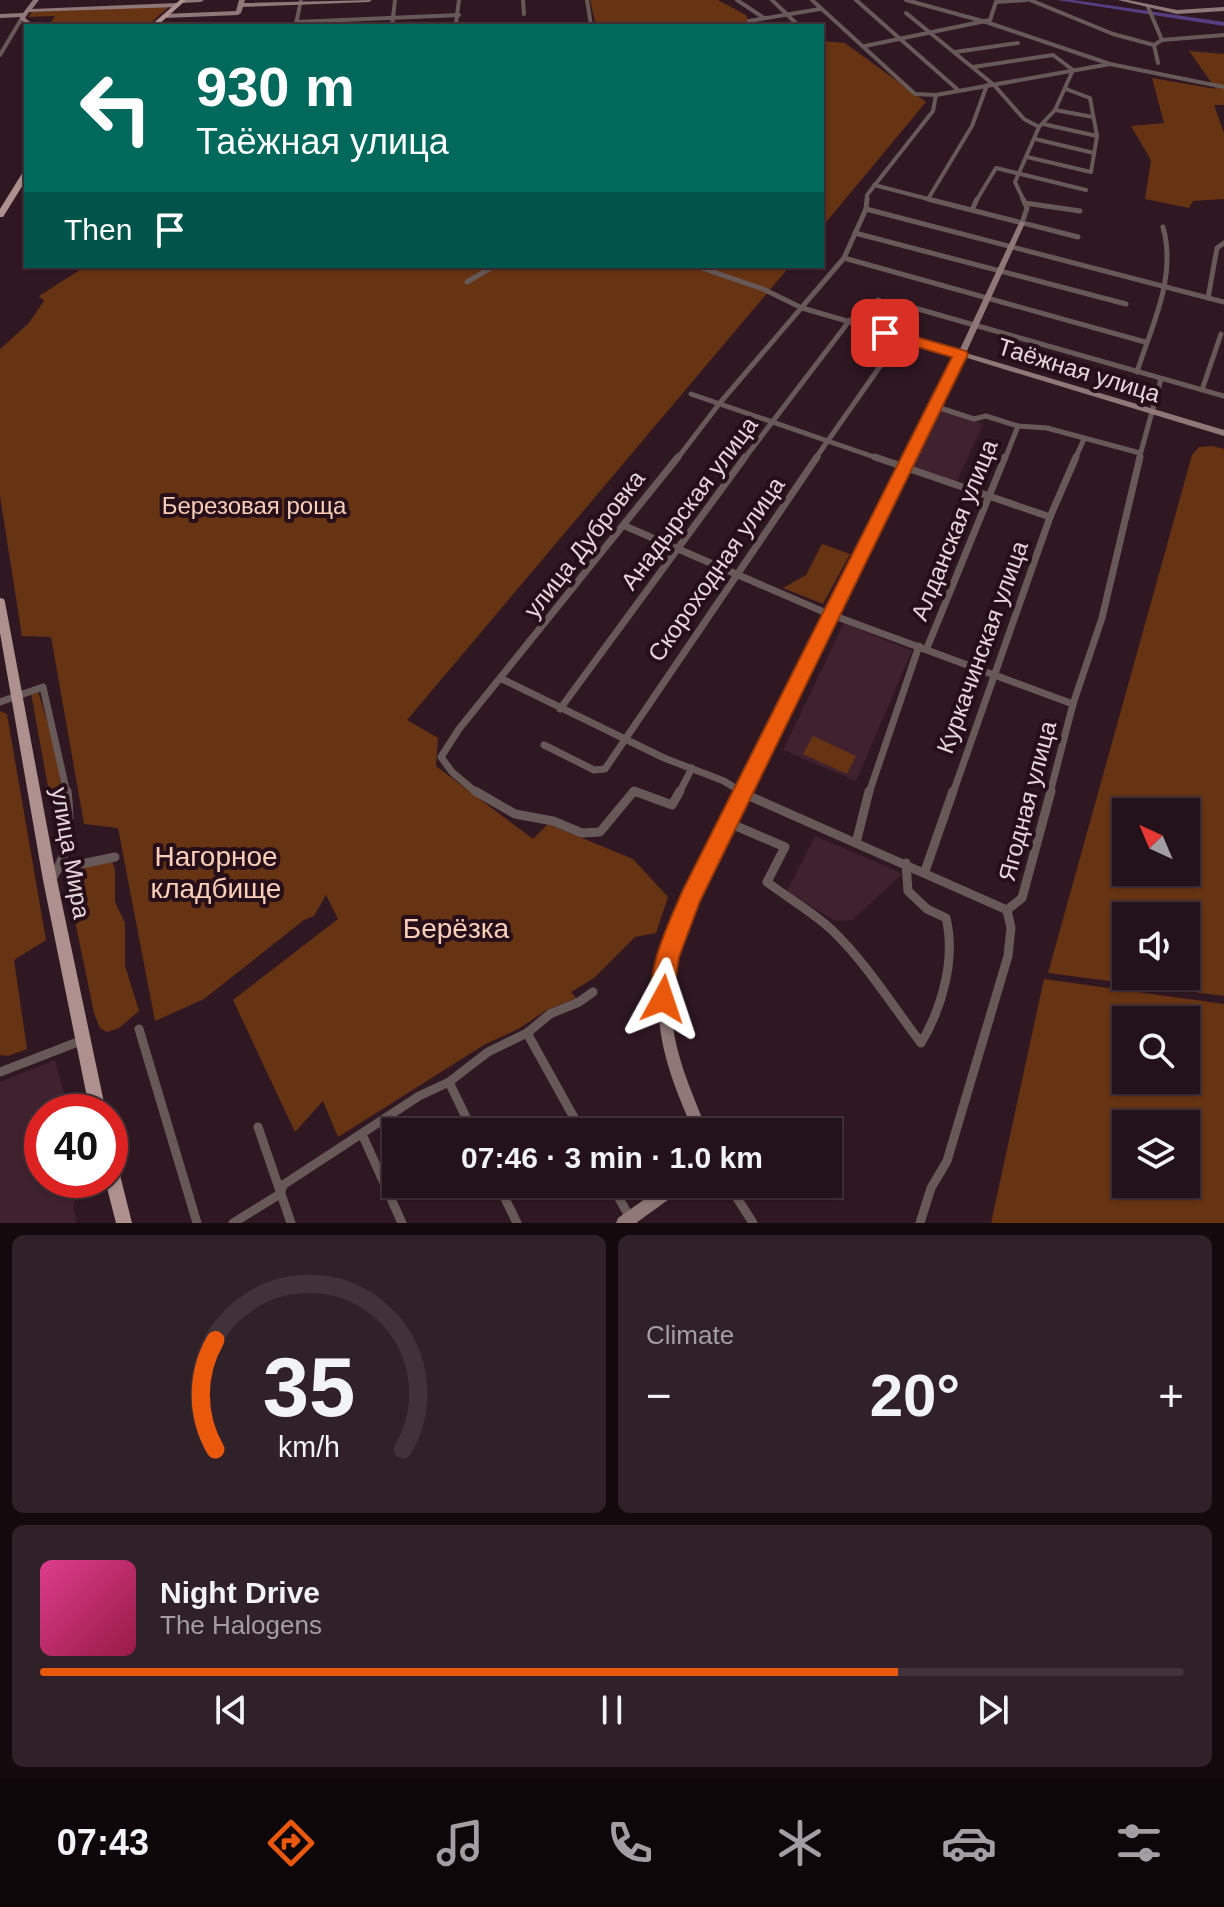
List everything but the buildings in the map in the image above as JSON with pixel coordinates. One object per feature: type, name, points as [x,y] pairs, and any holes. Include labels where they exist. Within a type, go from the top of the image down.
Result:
[{"type":"main road","points":[[155,24],[180,2]]},
{"type":"main road","points":[[0,215],[24,177]]},
{"type":"main road","name":"улица Мира","points":[[0,602],[50,880],[94,1094]]},
{"type":"main road","points":[[118,1198],[124,1223]]},
{"type":"street","points":[[0,55],[36,0]]},
{"type":"street","points":[[0,16],[201,0]]},
{"type":"street","points":[[165,16],[238,13],[242,3],[369,0]]},
{"type":"street","points":[[392,24],[395,0]]},
{"type":"street","points":[[456,23],[459,0]]},
{"type":"street","points":[[523,0],[524,14]]},
{"type":"street","points":[[587,0],[591,24]]},
{"type":"street","points":[[737,0],[764,18]]},
{"type":"street","points":[[772,0],[797,24]]},
{"type":"street","points":[[812,0],[915,94],[936,95],[1110,64]]},
{"type":"street","points":[[856,0],[957,89]]},
{"type":"street","points":[[906,0],[986,22],[1110,64],[1224,87]]},
{"type":"street","points":[[865,46],[960,30],[975,22],[990,20],[996,2],[1028,0],[1113,34],[1154,45],[1162,40],[1224,35]]},
{"type":"street","points":[[1121,0],[1149,11],[1224,9]]},
{"type":"street","points":[[301,2],[296,24],[459,15]]},
{"type":"street","points":[[749,21],[820,9]]},
{"type":"street","points":[[1149,11],[1162,40]]},
{"type":"street","points":[[906,13],[994,85],[1024,119],[1041,126],[1097,136]]},
{"type":"street","points":[[26,14],[31,24]]},
{"type":"street","points":[[955,52],[1018,43]]},
{"type":"street","points":[[1154,45],[1158,63]]},
{"type":"street","points":[[973,67],[1053,55],[1073,70]]},
{"type":"street","points":[[695,1118],[677,1080],[665,1032],[664,974],[673,936],[937,407],[1027,213],[1025,203],[1015,188],[1018,173],[1041,126],[1055,110],[1073,70]]},
{"type":"street","points":[[928,199],[968,133],[987,93],[987,85]]},
{"type":"street","points":[[1027,157],[1091,172],[1097,136],[1090,98],[1066,89]]},
{"type":"street","name":"улица Дубровка","points":[[692,768],[672,805],[634,791],[600,832],[593,835],[579,833],[543,818],[515,814],[455,775],[443,764],[441,757],[459,729],[625,526],[719,404],[844,258],[866,209],[867,195],[933,111],[936,95]]},
{"type":"street","points":[[1055,110],[1093,117]]},
{"type":"street","points":[[1035,139],[1094,153]]},
{"type":"street","points":[[972,210],[981,188],[996,168],[1086,190]]},
{"type":"street","points":[[874,185],[1078,237]]},
{"type":"street","points":[[1025,203],[1080,211]]},
{"type":"street","points":[[866,209],[1224,302]]},
{"type":"street","points":[[1137,372],[1164,285],[1167,237],[1163,227]]},
{"type":"street","points":[[855,233],[1126,304]]},
{"type":"street","points":[[1208,298],[1217,248],[1224,243]]},
{"type":"street","points":[[844,258],[1145,342]]},
{"type":"street","points":[[467,282],[491,268]]},
{"type":"street","name":"Таёжная улица","points":[[702,268],[763,289],[802,308],[1224,433]]},
{"type":"street","points":[[878,300],[890,306],[911,307],[1224,396]]},
{"type":"street","name":"Анадырская улица","points":[[560,709],[675,549],[850,320]]},
{"type":"street","points":[[1202,390],[1221,334]]},
{"type":"street","name":"Скороходная улица","points":[[544,745],[602,771],[900,338]]},
{"type":"street","name":"Ягодная улица","points":[[920,1223],[928,1196],[947,1161],[1008,956],[1011,928],[1007,910],[1022,898],[1027,882],[1073,704],[1102,618],[1150,412],[1161,379]]},
{"type":"street","points":[[691,394],[1050,517]]},
{"type":"street","points":[[937,407],[974,419],[986,416],[1018,426],[1047,428],[1140,453]]},
{"type":"street","name":"Алданская улица","points":[[856,843],[866,821],[865,802],[890,719],[1018,426]]},
{"type":"street","name":"Куркачинская улица","points":[[925,871],[1050,517],[1084,439]]},
{"type":"street","points":[[625,526],[831,615],[994,672],[1073,704]]},
{"type":"street","points":[[502,679],[664,758],[925,871],[1007,910]]},
{"type":"street","points":[[0,702],[43,687],[71,826],[62,868],[50,880]]},
{"type":"street","points":[[729,823],[785,847],[767,882],[831,929],[876,979],[887,999],[921,1043],[931,1030],[944,978],[951,931],[946,918],[927,909],[908,891],[904,879],[906,863]]},
{"type":"street","points":[[62,868],[115,857]]},
{"type":"street","points":[[233,1223],[280,1194],[283,1185],[419,1096],[449,1082],[488,1052],[527,1033],[550,1014],[579,1002],[593,992]]},
{"type":"street","points":[[139,1029],[197,1223]]},
{"type":"street","points":[[527,1033],[574,1118]]},
{"type":"street","points":[[0,1072],[83,1040]]},
{"type":"street","points":[[449,1082],[466,1118]]},
{"type":"street","points":[[258,1127],[291,1223]]},
{"type":"street","points":[[362,1134],[402,1223]]},
{"type":"street","points":[[505,1198],[517,1223]]},
{"type":"street","points":[[618,1198],[629,1221],[659,1198]]},
{"type":"street","points":[[737,1198],[753,1223]]},
{"type":"shaded area","points":[[942,408],[983,424],[956,483],[911,468]]},
{"type":"shaded area","points":[[844,623],[912,651],[856,781],[783,750]]},
{"type":"shaded area","points":[[815,836],[901,875],[852,920],[835,921],[787,891]]},
{"type":"shaded area","points":[[55,1060],[64,1094],[24,1094],[24,1198],[77,1198],[73,1207],[77,1223],[0,1223],[0,1082]]},
{"type":"green space","points":[[590,0],[718,0],[746,15],[749,24],[596,24]]},
{"type":"green space","points":[[170,6],[149,24],[50,24],[55,16],[28,17],[32,12]]},
{"type":"green space","points":[[824,41],[845,43],[926,102],[824,225]]},
{"type":"green space","points":[[1189,51],[1224,54],[1224,105],[1214,105],[1224,133],[1224,199],[1193,201],[1189,208],[1145,199],[1151,160],[1131,126],[1164,123],[1152,78],[1216,89]]},
{"type":"green space","name":"Березовая роща","points":[[83,268],[788,268],[407,720],[438,738],[436,766],[533,839],[548,824],[633,859],[668,897],[656,933],[635,937],[594,978],[571,992],[576,998],[545,1011],[520,1028],[484,1045],[338,1137],[323,1101],[295,1132],[233,1000],[338,919],[326,895],[314,916],[304,920],[204,999],[155,1021],[118,828],[84,824],[51,637],[22,636],[0,496],[0,349],[28,324],[44,301],[39,296]]},
{"type":"green space","points":[[1199,447],[1224,449],[1224,996],[1178,990],[1200,990],[1200,902],[1112,902],[1112,981],[1048,973],[1192,455]]},
{"type":"green space","points":[[822,544],[850,554],[823,604],[783,588],[806,575]]},
{"type":"green space","points":[[38,691],[56,751],[67,826],[61,833],[56,831],[31,693]]},
{"type":"green space","points":[[0,711],[7,714],[46,940],[14,960],[27,1049],[8,1056],[0,1055]]},
{"type":"green space","points":[[813,736],[856,756],[847,774],[803,754]]},
{"type":"green space","points":[[111,858],[115,870],[115,902],[125,923],[125,966],[139,1011],[119,1028],[107,1032],[100,1028],[94,1013],[66,877],[75,864]]},
{"type":"green space","points":[[1044,979],[1224,1004],[1224,1223],[991,1223]]},
{"type":"waterway","points":[[1060,0],[1224,24]]},
{"type":"route","points":[[663,999],[667,957],[690,897],[961,354],[885,333]]},
{"type":"park label","name":"Нагорное кладбище","points":[[216,872]]},
{"type":"park label","name":"Берёзка","points":[[456,928]]}]
